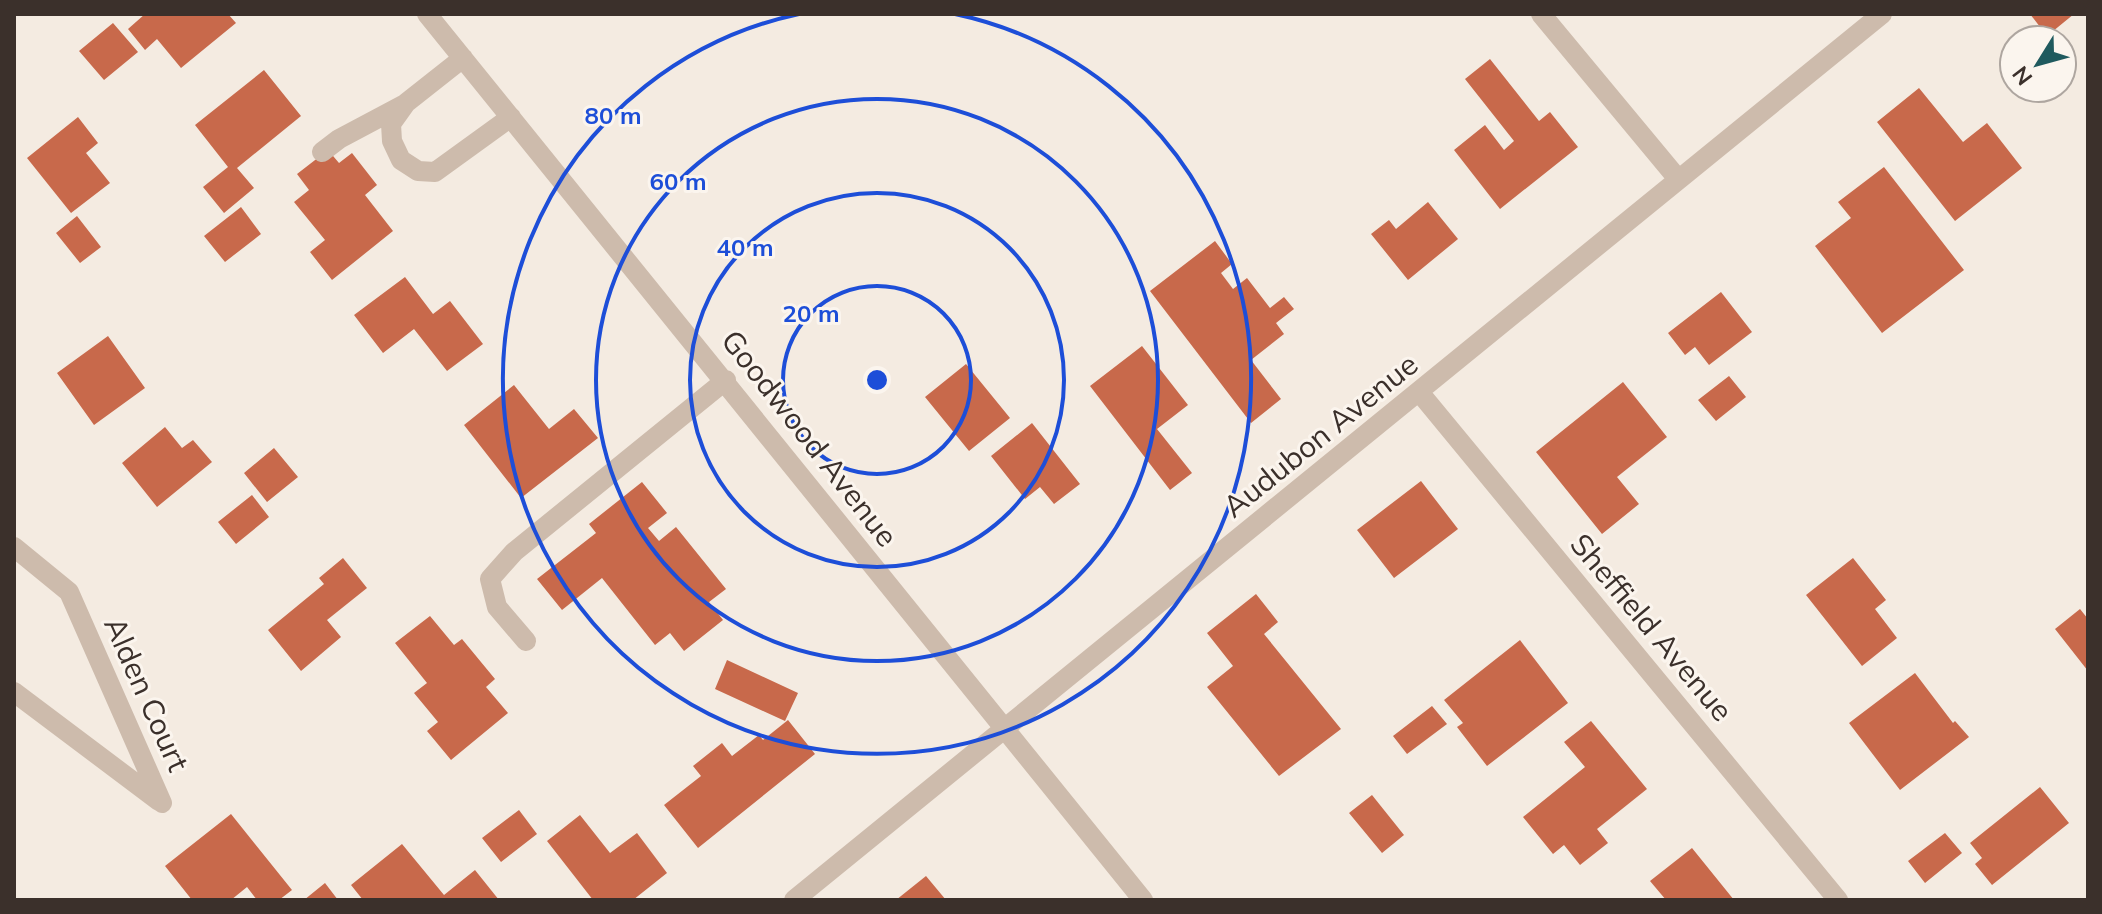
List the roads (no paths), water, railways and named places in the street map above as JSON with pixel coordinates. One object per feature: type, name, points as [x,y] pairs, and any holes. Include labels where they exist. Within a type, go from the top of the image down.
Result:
[{"type":"street","name":"Goodwood Avenue","points":[[427,14],[726,380],[1143,900]]},
{"type":"street","points":[[1541,14],[1678,179]]},
{"type":"street","name":"Audubon Avenue","points":[[794,900],[1882,14]]},
{"type":"street","points":[[322,152],[339,139],[406,103],[463,58]]},
{"type":"street","points":[[406,103],[391,124],[392,141],[401,160],[418,171],[435,172],[511,117]]},
{"type":"street","points":[[526,641],[497,607],[490,579],[514,552],[726,380]]},
{"type":"street","name":"Sheffield Avenue","points":[[1420,393],[1838,900]]},
{"type":"street","name":"Alden Court","points":[[14,547],[69,592],[162,803],[14,692]]}]
